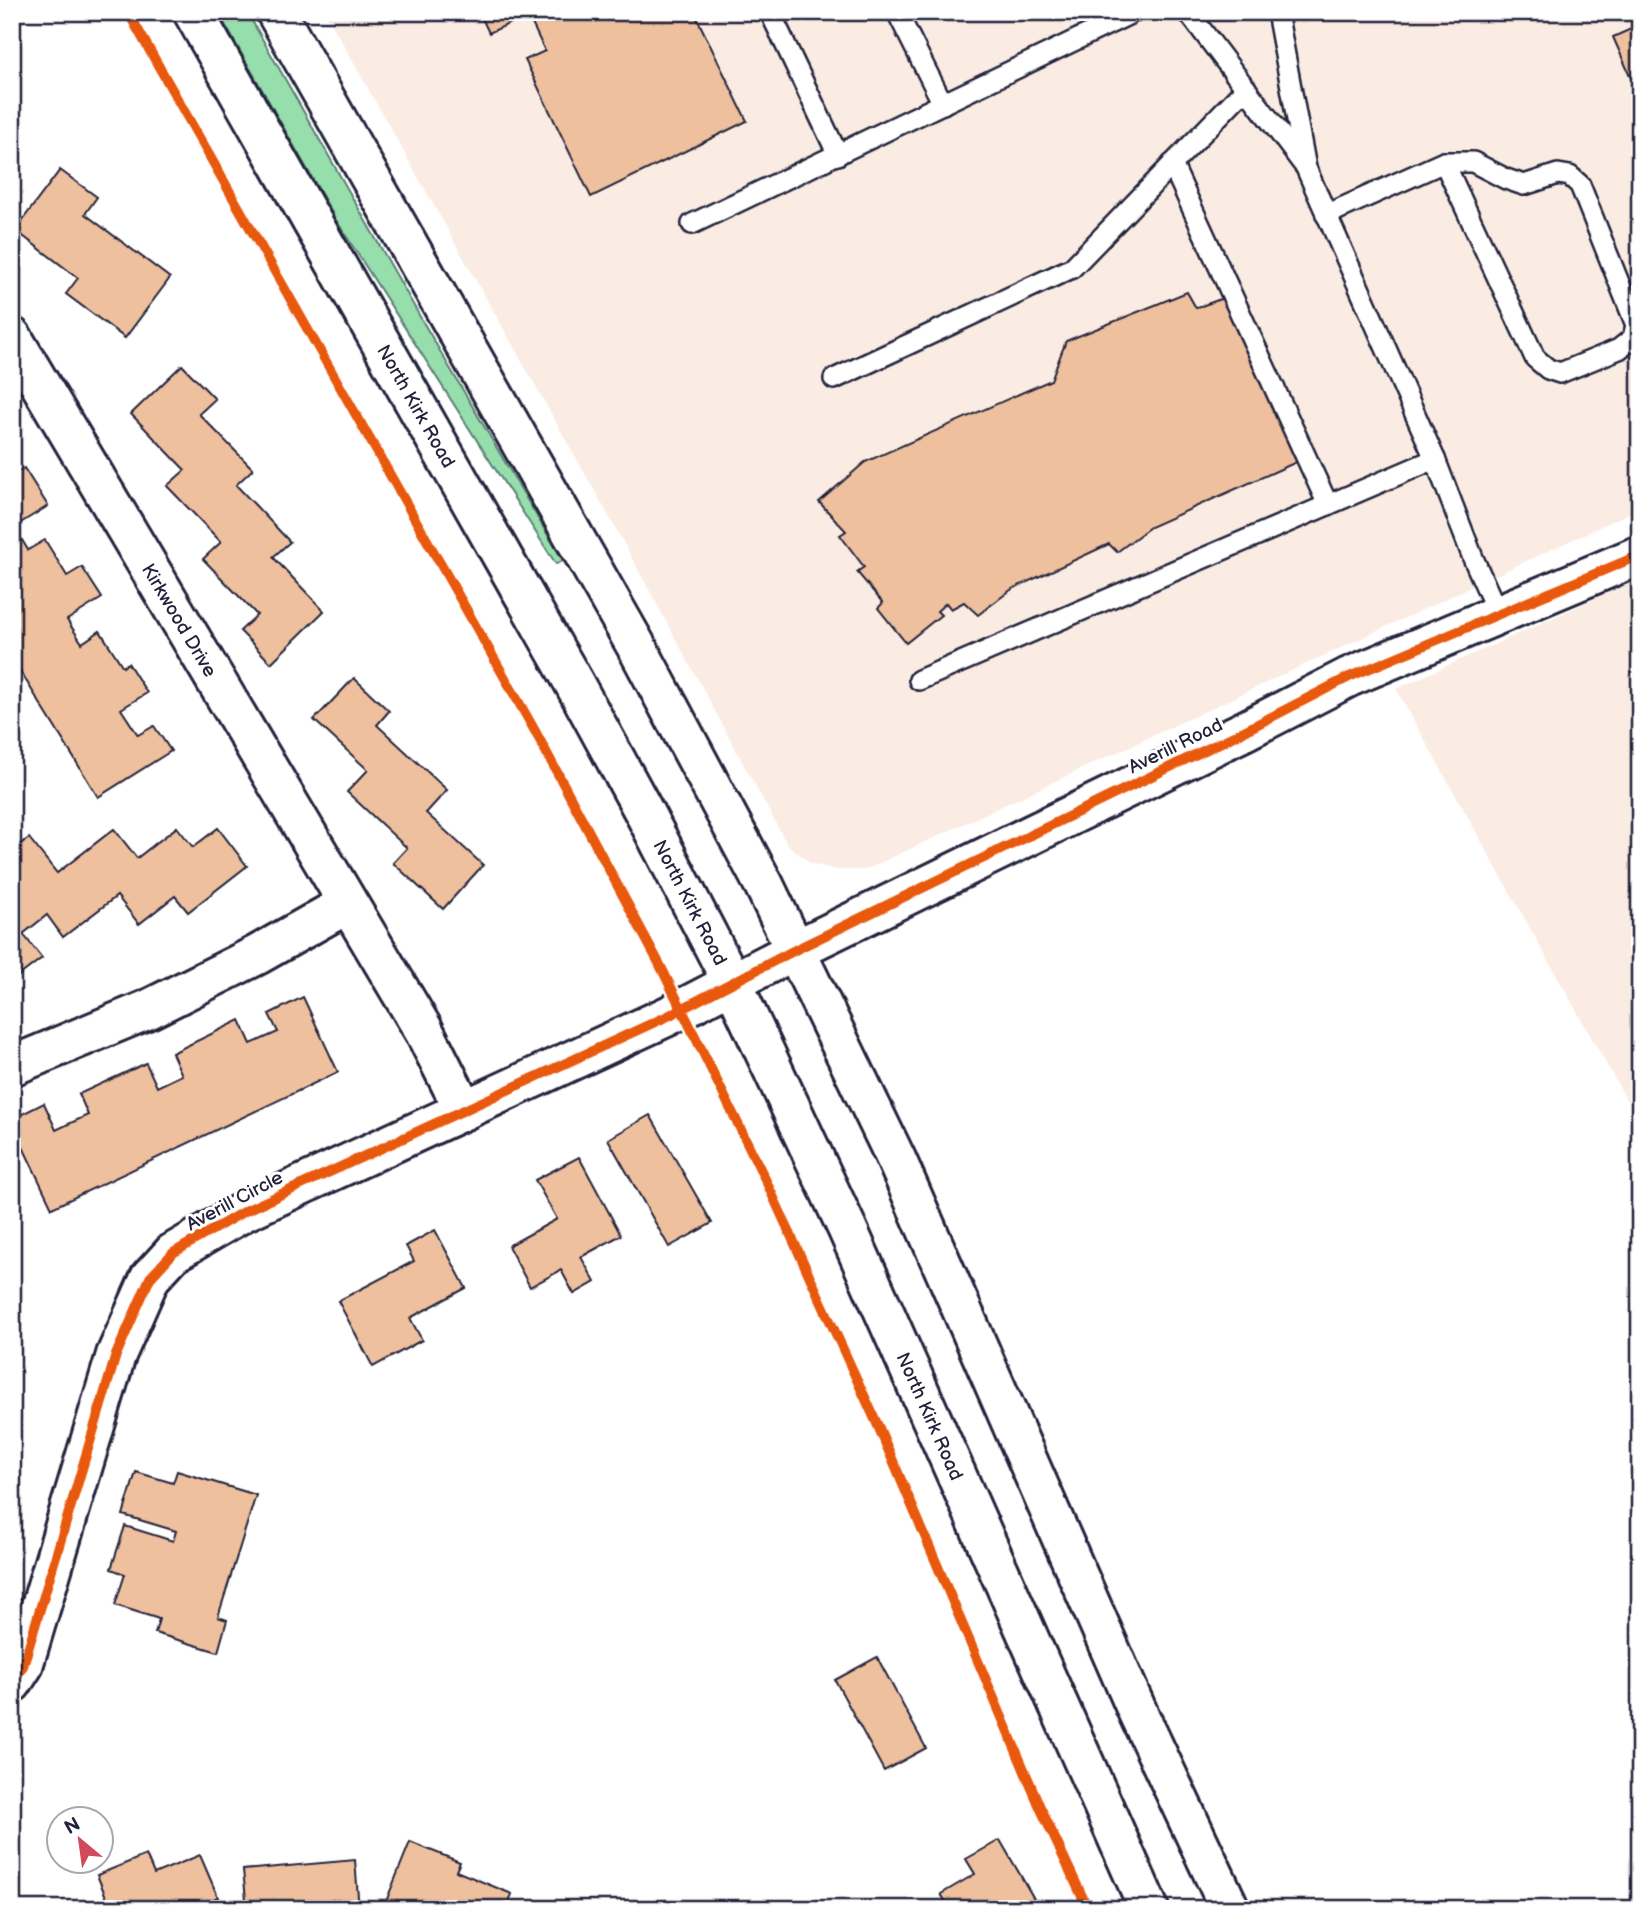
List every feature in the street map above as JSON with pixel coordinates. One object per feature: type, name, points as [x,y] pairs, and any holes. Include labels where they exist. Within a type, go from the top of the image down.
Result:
[{"type":"main road","name":"North Kirk Road","points":[[192,12],[574,683],[732,982],[847,1228],[1149,1909]]},
{"type":"main road","points":[[276,12],[639,651],[764,886],[897,1161],[1138,1713],[1230,1909]]},
{"type":"main road","name":"Kirkwood Drive","points":[[12,337],[424,1031],[464,1110]]},
{"type":"main road","name":"Averill Road","points":[[732,982],[1349,677],[1640,555]]},
{"type":"main road","points":[[12,1066],[149,1009],[257,956],[347,904]]},
{"type":"main road","name":"Averill Circle","points":[[12,1683],[23,1666],[116,1355],[150,1278],[173,1252],[243,1212],[656,1022],[732,982]]},
{"type":"lane","points":[[770,12],[838,155]]},
{"type":"lane","points":[[897,12],[943,104]]},
{"type":"lane","points":[[692,225],[1134,12]]},
{"type":"lane","points":[[1188,12],[1306,168]]},
{"type":"lane","points":[[1277,12],[1306,168],[1435,459],[1473,558],[1499,616]]},
{"type":"lane","points":[[834,379],[1072,268],[1245,88]]},
{"type":"lane","points":[[1326,215],[1444,162],[1473,162],[1524,185],[1558,174],[1570,176],[1580,185],[1636,325],[1633,338],[1619,349],[1560,373],[1548,369],[1535,358],[1444,162]]},
{"type":"lane","points":[[1172,164],[1328,505]]},
{"type":"lane","points":[[919,680],[1435,459]]},
{"type":"shaded area","points":[[325,12],[1640,12],[1640,508],[865,870],[835,870],[810,863],[787,844],[615,527]]},
{"type":"shaded area","points":[[1640,578],[1640,1124],[1396,689]]},
{"type":"green space","points":[[218,12],[247,12],[423,322],[563,561],[556,564],[336,220]]},
{"type":"building","points":[[479,12],[694,12],[747,121],[591,197],[525,60],[545,51],[528,15],[489,33]]},
{"type":"building","points":[[1640,25],[1640,98],[1613,37]]},
{"type":"building","points":[[60,170],[97,197],[85,214],[170,278],[125,338],[66,294],[78,278],[15,230]]},
{"type":"building","points":[[1187,292],[1196,308],[1226,297],[1301,460],[1150,527],[1117,552],[1109,544],[1012,589],[978,615],[964,602],[951,609],[946,603],[937,611],[941,615],[906,643],[878,608],[883,603],[857,572],[864,567],[840,535],[846,531],[819,502],[865,462],[1051,380],[1066,341]]},
{"type":"building","points":[[182,365],[215,399],[199,414],[253,469],[236,485],[290,542],[273,557],[324,611],[271,663],[240,631],[257,615],[203,559],[221,542],[167,486],[185,470],[131,414]]},
{"type":"building","points":[[24,468],[48,506],[14,527],[28,550],[45,540],[67,576],[82,567],[102,598],[67,620],[82,643],[100,631],[123,667],[128,663],[147,693],[121,709],[138,735],[154,726],[171,751],[98,797],[12,658],[12,475]]},
{"type":"building","points":[[354,678],[389,711],[377,725],[447,790],[426,813],[483,865],[443,909],[393,863],[407,848],[347,792],[368,770],[314,720]]},
{"type":"building","points":[[177,827],[193,847],[218,828],[247,866],[188,912],[175,896],[139,924],[117,896],[63,937],[47,915],[23,934],[42,958],[12,981],[12,850],[29,838],[57,873],[114,829],[137,858]]},
{"type":"building","points":[[303,997],[338,1072],[52,1208],[12,1119],[44,1103],[56,1130],[88,1115],[79,1094],[146,1063],[157,1087],[182,1075],[172,1053],[240,1020],[251,1044],[278,1032],[269,1014]]},
{"type":"building","points":[[650,1115],[712,1223],[669,1247],[608,1139]]},
{"type":"building","points":[[579,1157],[621,1235],[581,1257],[595,1282],[574,1294],[561,1270],[530,1287],[508,1246],[557,1219],[535,1180]]},
{"type":"building","points":[[435,1230],[466,1288],[410,1318],[422,1340],[373,1367],[338,1301],[414,1261],[406,1246]]},
{"type":"building","points":[[177,1471],[256,1495],[218,1617],[227,1620],[218,1652],[155,1633],[159,1619],[115,1605],[125,1574],[111,1569],[125,1526],[173,1541],[176,1531],[123,1515],[136,1472],[173,1483]]},
{"type":"building","points":[[877,1657],[926,1748],[884,1771],[835,1680]]},
{"type":"building","points":[[1000,1840],[1037,1904],[1029,1909],[950,1909],[941,1894],[975,1874],[966,1859]]},
{"type":"building","points":[[410,1842],[460,1862],[456,1871],[512,1894],[506,1909],[383,1909]]},
{"type":"building","points":[[146,1855],[154,1874],[200,1855],[218,1897],[190,1909],[111,1909],[97,1876],[116,1876],[116,1867]]},
{"type":"building","points":[[355,1860],[359,1909],[247,1909],[243,1870]]},
{"type":"cycle path","points":[[128,12],[535,731],[660,965],[767,1183],[879,1428],[1040,1807],[1088,1909]]},
{"type":"cycle path","points":[[12,1683],[23,1666],[116,1355],[150,1278],[173,1253],[243,1212],[668,1016],[795,950],[1349,677],[1640,555]]}]
